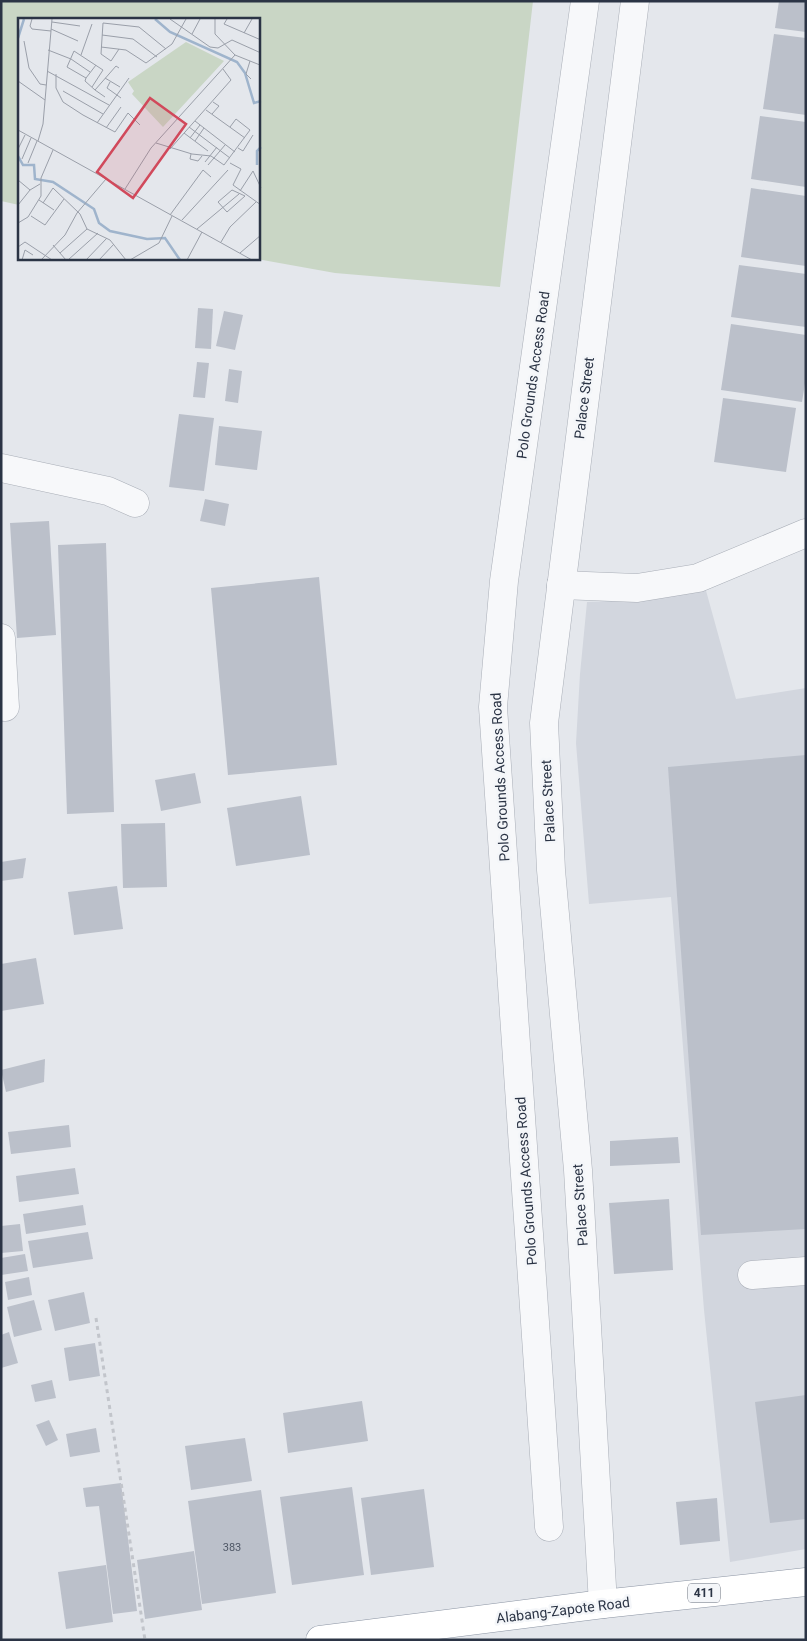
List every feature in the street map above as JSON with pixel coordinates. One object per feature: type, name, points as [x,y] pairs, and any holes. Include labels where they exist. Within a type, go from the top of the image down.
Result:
[{"type":"highway","name":"Alabang-Zapote Road","points":[[320,1640],[603,1604],[806,1582]]},
{"type":"street","name":"Polo Grounds Access Road","points":[[549,1527],[493,707],[504,581],[585,1]]},
{"type":"street","name":"Palace Street","points":[[603,1604],[578,1170],[551,870],[544,723],[635,1]]},
{"type":"street","points":[[1,468],[108,491],[135,503]]},
{"type":"street","points":[[560,585],[637,588],[698,578],[806,533]]},
{"type":"street","points":[[1,638],[5,707]]},
{"type":"street","points":[[752,1275],[806,1271]]},
{"type":"path","points":[[96,1318],[145,1640]]},
{"type":"shaded area","points":[[705,587],[736,699],[806,688],[806,1549],[730,1562],[704,1310],[671,897],[589,904],[576,743],[587,602],[633,600]]},
{"type":"green space","points":[[1,1],[533,1],[500,287],[335,273],[260,260],[260,18],[18,18],[18,205],[1,201]]},
{"type":"building","points":[[779,1],[806,1],[806,32],[775,28]]},
{"type":"building","points":[[774,34],[806,38],[806,115],[763,109]]},
{"type":"building","points":[[760,116],[806,122],[806,187],[751,179]]},
{"type":"building","points":[[751,188],[806,196],[806,266],[741,257]]},
{"type":"building","points":[[739,265],[806,274],[806,327],[731,317]]},
{"type":"building","points":[[198,308],[213,309],[211,349],[195,348]]},
{"type":"building","points":[[224,311],[243,315],[235,350],[216,346]]},
{"type":"building","points":[[731,324],[806,335],[806,377],[802,402],[721,390]]},
{"type":"building","points":[[197,362],[209,363],[205,398],[193,397]]},
{"type":"building","points":[[229,369],[242,371],[238,403],[225,401]]},
{"type":"building","points":[[723,398],[796,408],[786,472],[714,462]]},
{"type":"building","points":[[179,414],[214,418],[204,491],[169,487]]},
{"type":"building","points":[[219,426],[262,431],[257,470],[215,465]]},
{"type":"building","points":[[205,499],[229,504],[225,526],[200,521]]},
{"type":"building","points":[[49,521],[56,635],[17,638],[10,523]]},
{"type":"building","points":[[106,543],[114,812],[67,814],[58,545]]},
{"type":"building","points":[[319,577],[337,765],[228,775],[211,588]]},
{"type":"building","points":[[806,755],[806,1229],[701,1235],[668,767]]},
{"type":"building","points":[[195,773],[201,803],[161,811],[155,780]]},
{"type":"building","points":[[301,796],[310,855],[236,866],[227,808]]},
{"type":"building","points":[[165,823],[167,887],[123,888],[121,824]]},
{"type":"building","points":[[26,858],[23,878],[1,881],[1,862]]},
{"type":"building","points":[[117,886],[123,929],[74,935],[68,892]]},
{"type":"building","points":[[36,958],[44,1004],[1,1011],[1,964]]},
{"type":"building","points":[[45,1059],[44,1082],[6,1092],[1,1070]]},
{"type":"building","points":[[69,1125],[71,1147],[11,1154],[8,1132]]},
{"type":"building","points":[[678,1137],[680,1163],[610,1166],[610,1141]]},
{"type":"building","points":[[75,1168],[79,1194],[19,1202],[16,1176]]},
{"type":"building","points":[[669,1199],[673,1270],[614,1274],[609,1203]]},
{"type":"building","points":[[83,1205],[86,1225],[26,1234],[23,1214]]},
{"type":"building","points":[[20,1224],[23,1251],[1,1253],[1,1226]]},
{"type":"building","points":[[88,1232],[93,1259],[33,1268],[28,1241]]},
{"type":"building","points":[[25,1254],[28,1271],[1,1275],[1,1258]]},
{"type":"building","points":[[29,1277],[32,1295],[8,1300],[5,1282]]},
{"type":"building","points":[[84,1292],[90,1323],[55,1331],[48,1300]]},
{"type":"building","points":[[34,1300],[42,1330],[14,1337],[7,1307]]},
{"type":"building","points":[[9,1332],[18,1363],[1,1368],[1,1335]]},
{"type":"building","points":[[95,1343],[100,1376],[69,1381],[64,1348]]},
{"type":"building","points":[[52,1380],[56,1398],[35,1402],[31,1385]]},
{"type":"building","points":[[806,1395],[806,1519],[770,1523],[755,1402]]},
{"type":"building","points":[[362,1401],[368,1441],[288,1453],[283,1413]]},
{"type":"building","points":[[49,1420],[58,1440],[46,1446],[36,1425]]},
{"type":"building","points":[[96,1428],[100,1452],[70,1457],[66,1434]]},
{"type":"building","points":[[245,1438],[252,1481],[191,1490],[185,1446]]},
{"type":"building","points":[[121,1483],[137,1611],[113,1614],[99,1506],[86,1507],[83,1488]]},
{"type":"building","points":[[352,1487],[364,1575],[292,1585],[280,1497]]},
{"type":"building","points":[[424,1489],[434,1567],[371,1575],[361,1498]]},
{"type":"building","points":[[261,1490],[276,1593],[202,1604],[188,1501]]},
{"type":"building","points":[[717,1498],[720,1541],[680,1545],[676,1502]]},
{"type":"building","points":[[194,1551],[202,1610],[145,1619],[137,1560]]},
{"type":"building","points":[[106,1565],[113,1622],[66,1629],[58,1572]]}]
